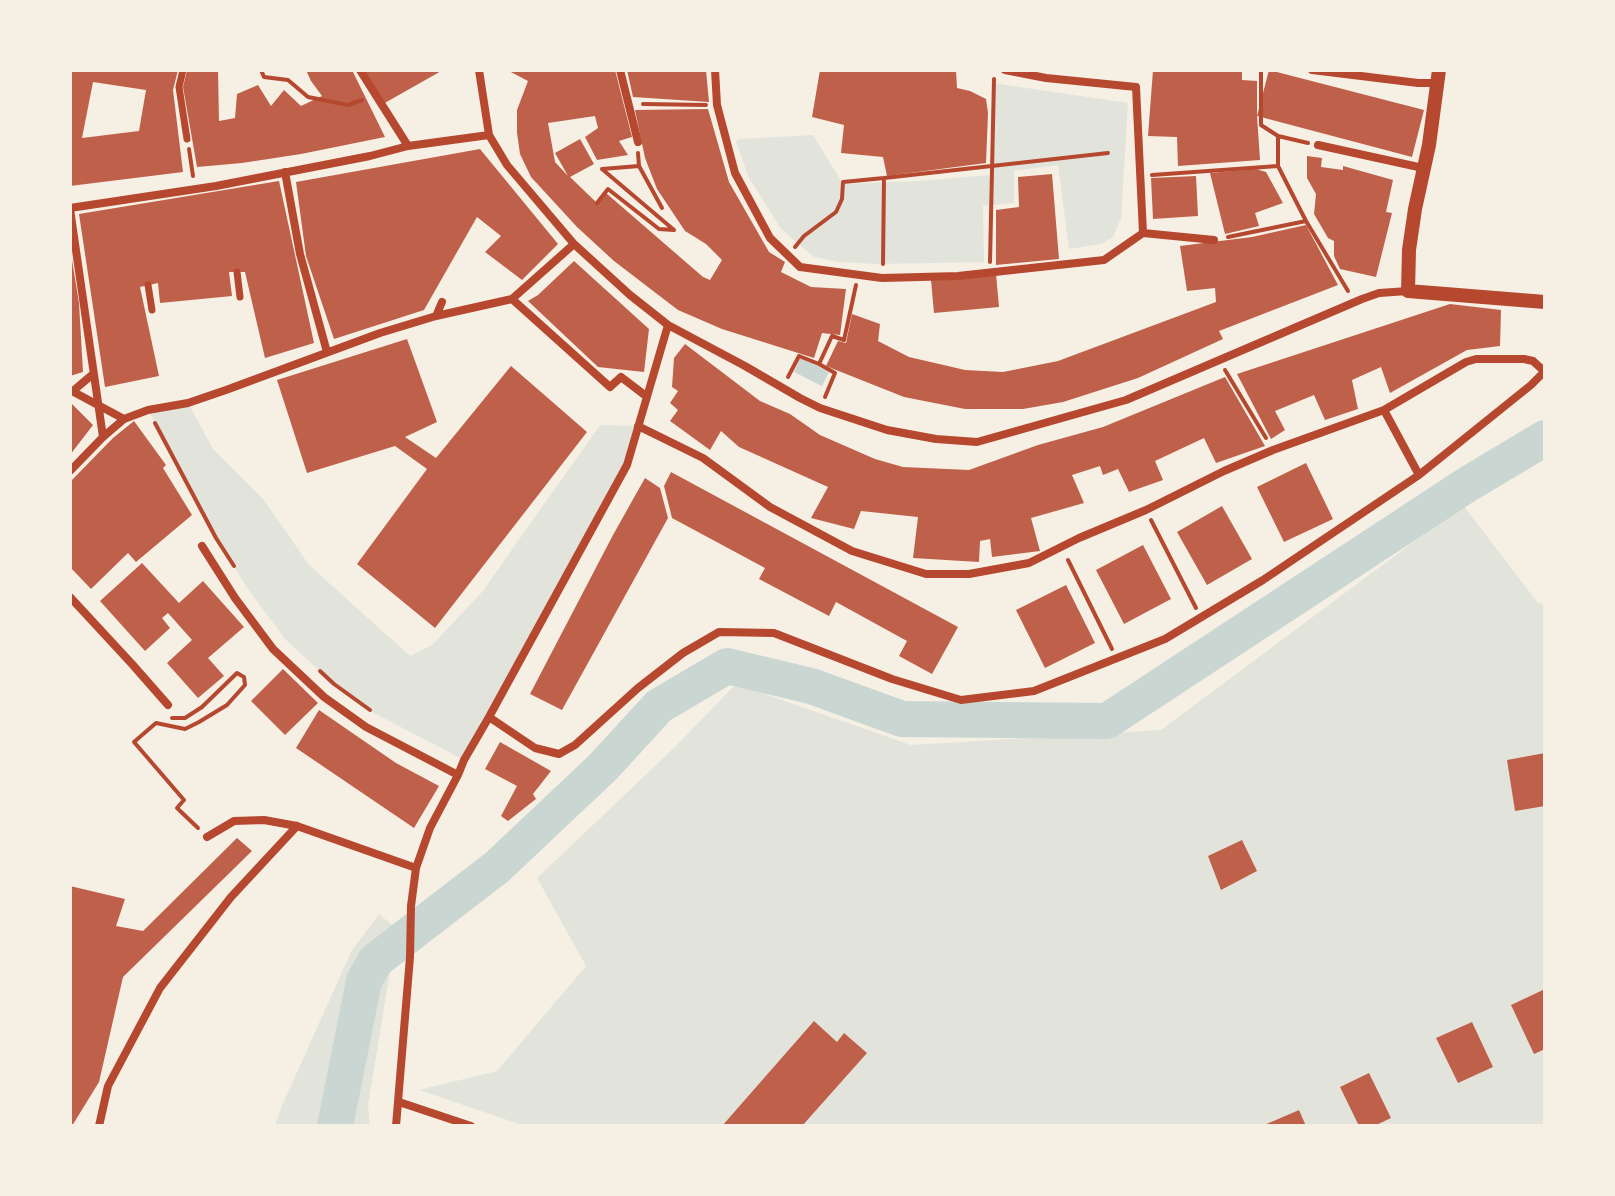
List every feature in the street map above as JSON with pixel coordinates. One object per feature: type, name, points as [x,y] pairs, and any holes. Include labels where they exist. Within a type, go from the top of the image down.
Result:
[{"type":"street","points":[[183,70],[179,87],[187,139]]},
{"type":"street","points":[[360,70],[408,146]]},
{"type":"street","points":[[479,70],[489,135],[507,165],[574,244],[630,295],[668,325],[820,408],[887,430],[936,439],[977,442],[1126,400],[1379,293],[1408,291],[1545,302]]},
{"type":"street","points":[[620,70],[638,142]]},
{"type":"street","points":[[715,70],[717,105],[735,173],[770,238],[800,267],[882,278],[958,276],[1104,260],[1143,233],[1214,240]]},
{"type":"street","points":[[1005,70],[1046,78],[1136,87],[1143,233]]},
{"type":"street","points":[[1312,70],[1418,83],[1438,76],[1429,145],[1409,250],[1408,291]]},
{"type":"street","points":[[1378,70],[1388,80]]},
{"type":"street","points":[[103,437],[70,208],[195,189],[408,146],[489,135]]},
{"type":"street","points":[[1318,145],[1423,168]]},
{"type":"street","points":[[285,172],[300,254],[327,352]]},
{"type":"street","points":[[70,471],[124,419],[148,410],[188,403],[263,378],[380,333],[436,316],[512,299],[574,244]]},
{"type":"street","points":[[237,272],[240,297]]},
{"type":"street","points":[[148,285],[152,310]]},
{"type":"street","points":[[512,299],[610,387],[621,377],[646,396]]},
{"type":"street","points":[[436,316],[442,302]]},
{"type":"street","points":[[396,1126],[416,868],[430,828],[464,760],[627,465],[668,325]]},
{"type":"street","points":[[489,717],[535,748],[559,754],[575,745],[638,688],[683,653],[719,632],[774,633],[892,679],[961,700],[1034,691],[1165,639],[1263,580],[1419,475],[1545,372],[1533,361],[1524,359],[1476,359],[1466,362],[1384,410],[1224,471],[1029,563],[969,574],[926,574],[852,551],[770,507],[703,458],[638,426]]},
{"type":"street","points":[[93,374],[71,390],[124,419]]},
{"type":"street","points":[[1384,410],[1419,475]]},
{"type":"street","points":[[202,546],[273,649],[324,697],[366,727],[458,775]]},
{"type":"street","points":[[70,597],[168,705]]},
{"type":"street","points":[[207,837],[234,821],[264,820],[297,826],[416,868]]},
{"type":"street","points":[[99,1126],[108,1086],[160,988],[231,897],[297,826]]},
{"type":"street","points":[[399,1102],[471,1126]]},
{"type":"path","points":[[261,70],[264,77],[288,80],[308,97],[348,105],[375,94]]},
{"type":"path","points":[[990,272],[993,83],[997,70]]},
{"type":"path","points":[[1261,70],[1261,125],[1278,136],[1318,145]]},
{"type":"path","points":[[629,104],[717,105]]},
{"type":"path","points":[[1278,136],[1278,166],[1306,221],[1355,302]]},
{"type":"path","points":[[187,139],[195,189]]},
{"type":"path","points":[[638,142],[639,166],[662,208]]},
{"type":"path","points":[[787,255],[804,236],[836,212],[842,199],[843,182],[1108,153]]},
{"type":"path","points":[[597,203],[608,189],[659,229],[674,230],[602,169],[639,166]]},
{"type":"path","points":[[1141,176],[1278,166]]},
{"type":"path","points":[[882,278],[884,178]]},
{"type":"path","points":[[1214,240],[1306,221]]},
{"type":"path","points":[[819,364],[832,336],[844,340],[858,275]]},
{"type":"path","points":[[782,388],[799,356],[819,364],[835,373],[820,408]]},
{"type":"path","points":[[1220,361],[1273,450]]},
{"type":"path","points":[[148,410],[216,538],[240,576]]},
{"type":"path","points":[[1146,510],[1201,617]]},
{"type":"path","points":[[1061,547],[1116,658]]},
{"type":"path","points":[[316,667],[374,713]]},
{"type":"path","points":[[168,705],[167,712],[172,717],[185,718],[202,707],[237,673],[244,677],[245,685],[218,711],[185,729],[156,723],[134,742],[184,800],[177,808],[207,837]]},
{"type":"shaded area","points":[[993,83],[1128,103],[1121,218],[1113,237],[1101,244],[1069,249],[1058,165],[1014,171],[1014,203],[983,206],[984,262],[878,264],[814,257],[781,229],[748,176],[736,142],[739,139],[813,135],[843,184],[991,175]]},
{"type":"shaded area","points":[[801,357],[829,372],[822,386],[794,372]]},
{"type":"shaded area","points":[[188,403],[213,449],[264,500],[309,565],[410,656],[432,645],[482,592],[600,425],[638,426],[627,465],[464,760],[374,713],[326,677],[285,639],[216,538],[148,410]]},
{"type":"shaded area","points":[[1463,505],[1538,603],[1545,604],[1545,1126],[525,1126],[419,1090],[497,1071],[586,966],[537,878],[675,747],[736,684],[911,745],[1161,730]]},
{"type":"shaded area","points":[[379,914],[397,929],[368,1105],[370,1126],[275,1126],[351,952]]},
{"type":"building","points":[[70,70],[178,70],[173,90],[183,172],[70,186]],"holes":[[[93,82],[146,90],[139,131],[82,138]]]},
{"type":"building","points":[[187,70],[218,70],[219,121],[235,118],[237,94],[258,85],[271,106],[284,90],[301,106],[322,96],[306,70],[352,70],[385,137],[301,154],[197,167],[183,87]]},
{"type":"building","points":[[364,70],[443,70],[383,104]]},
{"type":"building","points":[[507,70],[615,70],[632,137],[619,141],[628,155],[597,160],[585,137],[598,128],[595,116],[548,123],[555,162],[568,176],[555,153],[580,139],[594,164],[570,177],[597,203],[606,193],[710,280],[722,260],[706,244],[685,231],[657,189],[645,158],[635,110],[708,109],[729,182],[769,252],[785,262],[781,272],[811,287],[846,289],[840,335],[822,333],[814,358],[722,329],[678,310],[614,261],[577,227],[531,177],[520,154],[517,133],[517,110],[528,81]]},
{"type":"building","points":[[627,70],[706,70],[709,102],[633,97]]},
{"type":"building","points":[[820,70],[956,70],[957,88],[986,99],[986,163],[887,176],[883,157],[841,153],[844,125],[812,117]]},
{"type":"building","points":[[1153,70],[1242,70],[1242,80],[1257,81],[1260,160],[1178,166],[1177,137],[1148,136]]},
{"type":"building","points":[[1269,70],[1424,110],[1412,157],[1257,116]]},
{"type":"building","points":[[480,149],[558,244],[522,280],[485,252],[501,236],[477,217],[424,310],[334,339],[306,256],[296,182]]},
{"type":"building","points":[[1307,156],[1322,158],[1321,167],[1343,170],[1343,166],[1393,180],[1386,212],[1392,213],[1376,277],[1340,269],[1334,256],[1334,241],[1328,238],[1314,214],[1316,194],[1307,178]]},
{"type":"building","points":[[1256,169],[1266,172],[1283,203],[1255,213],[1259,226],[1225,234],[1210,173]]},
{"type":"building","points":[[1052,174],[1059,259],[996,265],[996,210],[1019,207],[1018,177]]},
{"type":"building","points":[[1196,176],[1198,216],[1153,219],[1151,178]]},
{"type":"building","points":[[279,181],[314,343],[265,358],[245,272],[229,272],[232,296],[160,303],[158,283],[140,287],[159,376],[105,387],[79,214]]},
{"type":"building","points":[[1306,225],[1338,285],[1219,331],[1223,339],[1138,378],[1063,402],[1023,409],[965,409],[904,397],[826,366],[838,341],[846,343],[852,314],[880,324],[878,341],[909,357],[965,370],[1003,372],[1058,361],[1216,302],[1215,288],[1187,291],[1180,246],[1252,237]]},
{"type":"building","points":[[70,260],[79,303],[83,372],[70,376]]},
{"type":"building","points":[[574,261],[649,329],[644,372],[598,367],[528,301]]},
{"type":"building","points":[[996,274],[999,307],[934,313],[931,280]]},
{"type":"building","points":[[1450,304],[1501,310],[1500,346],[1467,350],[1390,393],[1381,367],[1352,380],[1358,409],[1325,420],[1314,395],[1275,411],[1285,430],[1271,439],[1237,374]]},
{"type":"building","points":[[407,339],[437,422],[405,437],[436,458],[511,366],[587,432],[435,628],[357,564],[427,469],[395,446],[307,473],[277,380]]},
{"type":"building","points":[[685,344],[760,401],[790,414],[820,435],[875,459],[903,467],[969,470],[1038,445],[1103,427],[1225,377],[1265,446],[1216,463],[1204,438],[1155,461],[1163,480],[1129,492],[1118,469],[1103,475],[1100,466],[1072,475],[1084,503],[1031,518],[1040,551],[992,557],[990,539],[980,541],[979,562],[913,558],[918,517],[861,511],[854,529],[811,518],[828,487],[739,447],[721,431],[710,450],[670,421],[678,410],[670,403],[678,391],[672,387],[674,358]]},
{"type":"building","points":[[70,402],[93,425],[70,455]]},
{"type":"building","points":[[134,421],[166,465],[163,468],[192,515],[136,562],[128,553],[91,589],[70,567],[70,482]]},
{"type":"building","points":[[1306,463],[1333,519],[1284,542],[1257,487]]},
{"type":"building","points":[[671,472],[958,627],[932,674],[899,656],[907,641],[836,602],[829,616],[759,579],[765,568],[672,518],[664,486]]},
{"type":"building","points":[[645,478],[660,488],[668,518],[562,710],[530,694]]},
{"type":"building","points":[[1222,506],[1252,559],[1207,585],[1177,532]]},
{"type":"building","points":[[1143,545],[1171,599],[1124,624],[1096,570]]},
{"type":"building","points":[[142,563],[179,603],[203,581],[244,627],[208,658],[224,676],[198,698],[167,663],[192,640],[168,613],[162,618],[170,628],[145,651],[100,601]]},
{"type":"building","points":[[1066,585],[1095,643],[1045,668],[1016,610]]},
{"type":"building","points":[[283,669],[318,703],[285,735],[251,701]]},
{"type":"building","points":[[319,710],[396,763],[439,786],[414,828],[296,748]]},
{"type":"building","points":[[500,742],[551,771],[533,794],[536,799],[508,821],[501,816],[517,786],[485,769]]},
{"type":"building","points":[[1545,753],[1545,806],[1515,811],[1507,760]]},
{"type":"building","points":[[237,838],[252,851],[123,977],[99,1082],[70,1126],[70,886],[125,899],[116,926],[143,931]]},
{"type":"building","points":[[1242,840],[1257,871],[1221,890],[1208,856]]},
{"type":"building","points":[[1545,989],[1545,1049],[1534,1054],[1511,1005]]},
{"type":"building","points":[[814,1021],[837,1042],[844,1033],[867,1053],[802,1126],[722,1126]]},
{"type":"building","points":[[1472,1022],[1493,1067],[1458,1083],[1436,1038]]},
{"type":"building","points":[[1369,1073],[1391,1118],[1374,1126],[1359,1126],[1340,1087]]},
{"type":"building","points":[[1299,1110],[1306,1126],[1262,1126]]},
{"type":"waterway","points":[[335,1126],[364,981],[375,961],[497,867],[602,768],[659,706],[727,666],[811,686],[902,719],[1107,721],[1468,484],[1545,438]]}]
